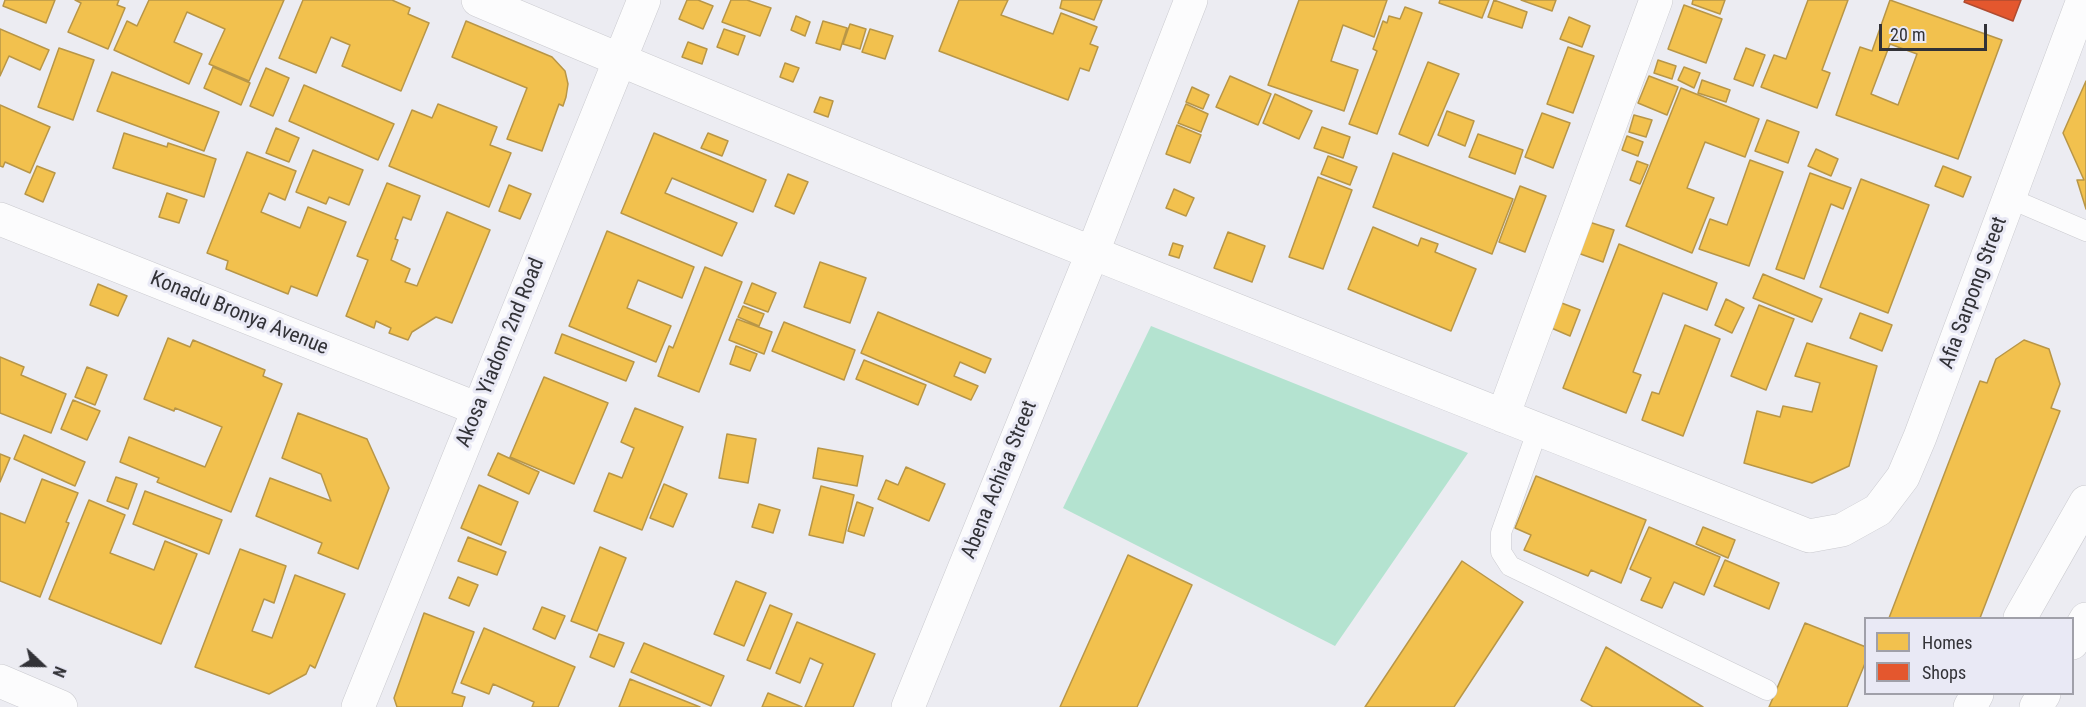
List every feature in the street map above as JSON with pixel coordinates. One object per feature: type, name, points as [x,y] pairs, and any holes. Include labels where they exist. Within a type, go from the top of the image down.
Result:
[{"type":"street","points":[[478,0],[1092,254],[1538,429]]},
{"type":"street","name":"Akosa Yiadom 2nd Road","points":[[358,707],[644,0]]},
{"type":"street","name":"Abena Achiaa Street","points":[[908,707],[1092,254],[1191,0]]},
{"type":"street","points":[[1503,416],[1656,0]]},
{"type":"street","name":"Afia Sarpong Street","points":[[1538,429],[1809,536],[1842,530],[1878,510],[1903,477],[1920,437],[2083,0]]},
{"type":"street","name":"Konadu Bronya Avenue","points":[[0,219],[478,409]]},
{"type":"street","points":[[2021,617],[2086,502]]},
{"type":"street","points":[[2074,641],[2086,619]]},
{"type":"street","points":[[0,681],[50,705]]},
{"type":"lane","points":[[2009,198],[2086,231]]},
{"type":"lane","points":[[1538,429],[1501,533],[1501,552],[1510,566],[1767,690]]},
{"type":"green space","points":[[1151,326],[1468,453],[1335,646],[1063,508]]},
{"type":"building: Homes","points":[[5,0],[55,0],[46,23],[3,6]]},
{"type":"building: Homes","points":[[75,0],[119,0],[117,5],[125,8],[108,49],[68,32],[81,3]]},
{"type":"building: Homes","points":[[149,0],[284,0],[249,81],[209,64],[225,29],[187,12],[174,42],[202,54],[189,84],[114,50],[127,21],[137,26]]},
{"type":"building: Homes","points":[[303,0],[392,0],[410,8],[408,14],[429,23],[401,91],[342,66],[350,45],[331,37],[316,73],[279,58]]},
{"type":"building: Homes","points":[[687,0],[698,0],[713,6],[703,29],[679,19]]},
{"type":"building: Homes","points":[[731,0],[747,0],[771,8],[760,36],[722,22]]},
{"type":"building: Homes","points":[[959,0],[1008,0],[1001,15],[1053,34],[1061,13],[1097,27],[1090,44],[1098,47],[1089,71],[1080,68],[1068,100],[939,51]]},
{"type":"building: Homes","points":[[1062,0],[1102,0],[1094,20],[1060,8]]},
{"type":"building: Homes","points":[[1299,0],[1387,0],[1374,37],[1343,25],[1331,61],[1358,70],[1344,111],[1268,85]]},
{"type":"building: Homes","points":[[1440,0],[1489,0],[1482,18],[1439,3]]},
{"type":"building: Homes","points":[[1494,0],[1527,12],[1522,28],[1488,17]]},
{"type":"building: Homes","points":[[1521,0],[1556,0],[1552,11]]},
{"type":"building: Homes","points":[[1693,0],[1725,0],[1720,14],[1692,4]]},
{"type":"building: Homes","points":[[1808,0],[1848,0],[1822,70],[1830,73],[1817,108],[1761,87],[1774,55],[1786,59]]},
{"type":"building: Homes","points":[[1890,0],[2002,40],[1958,159],[1836,115],[1860,47],[1872,51]],"holes":[[[1890,44],[1917,54],[1898,105],[1871,94]]]},
{"type":"building: Homes","points":[[1684,5],[1722,19],[1706,63],[1668,49]]},
{"type":"building: Homes","points":[[1405,7],[1422,13],[1377,134],[1349,124],[1377,51],[1373,49],[1383,21],[1387,23],[1389,16],[1400,19]]},
{"type":"building: Homes","points":[[796,16],[810,22],[805,36],[791,30]]},
{"type":"building: Homes","points":[[1569,17],[1590,26],[1582,47],[1560,39]]},
{"type":"building: Homes","points":[[466,21],[552,57],[565,71],[568,84],[566,97],[563,106],[559,104],[542,151],[507,139],[527,88],[452,57]]},
{"type":"building: Homes","points":[[823,21],[847,28],[840,50],[816,43]]},
{"type":"building: Homes","points":[[850,24],[866,29],[860,49],[843,44]]},
{"type":"building: Homes","points":[[0,29],[49,50],[40,70],[9,56],[0,76]]},
{"type":"building: Homes","points":[[724,29],[745,36],[738,55],[717,47]]},
{"type":"building: Homes","points":[[870,29],[893,36],[885,59],[862,52]]},
{"type":"building: Homes","points":[[688,42],[707,49],[702,64],[682,57]]},
{"type":"building: Homes","points":[[1568,47],[1594,56],[1573,113],[1547,104]]},
{"type":"building: Homes","points":[[59,48],[94,60],[73,120],[38,107]]},
{"type":"building: Homes","points":[[1746,48],[1765,55],[1753,86],[1734,79]]},
{"type":"building: Homes","points":[[1658,60],[1676,66],[1672,79],[1654,73]]},
{"type":"building: Homes","points":[[1428,62],[1459,74],[1428,146],[1399,134]]},
{"type":"building: Homes","points":[[785,63],[799,68],[793,82],[780,77]]},
{"type":"building: Homes","points":[[213,67],[250,83],[241,105],[204,88]]},
{"type":"building: Homes","points":[[1684,67],[1700,73],[1694,88],[1678,80]]},
{"type":"building: Homes","points":[[266,68],[289,78],[273,116],[250,106]]},
{"type":"building: Homes","points":[[112,72],[219,112],[204,151],[97,111]]},
{"type":"building: Homes","points":[[1230,76],[1271,94],[1258,125],[1216,107]]},
{"type":"building: Homes","points":[[1649,76],[1678,87],[1667,115],[1638,103]]},
{"type":"building: Homes","points":[[1702,80],[1730,90],[1726,102],[1698,93]]},
{"type":"building: Homes","points":[[2086,81],[2086,209],[2077,180],[2084,180],[2063,133]]},
{"type":"building: Homes","points":[[304,85],[394,124],[378,160],[289,121]]},
{"type":"building: Homes","points":[[1192,87],[1209,95],[1203,109],[1186,102]]},
{"type":"building: Homes","points":[[1681,88],[1759,119],[1745,157],[1705,142],[1687,188],[1714,198],[1692,253],[1626,226]]},
{"type":"building: Homes","points":[[1275,94],[1312,111],[1299,139],[1263,123]]},
{"type":"building: Homes","points":[[820,97],[833,101],[828,117],[814,112]]},
{"type":"building: Homes","points":[[438,104],[497,127],[490,145],[511,153],[489,207],[389,166],[412,110],[432,118]]},
{"type":"building: Homes","points":[[1186,104],[1208,114],[1201,132],[1178,123]]},
{"type":"building: Homes","points":[[0,105],[50,127],[30,173],[5,162],[3,167],[0,166]]},
{"type":"building: Homes","points":[[1447,111],[1474,121],[1465,146],[1438,135]]},
{"type":"building: Homes","points":[[1542,113],[1570,123],[1553,168],[1525,157]]},
{"type":"building: Homes","points":[[1634,115],[1652,120],[1646,137],[1629,132]]},
{"type":"building: Homes","points":[[1767,120],[1799,132],[1788,163],[1755,151]]},
{"type":"building: Homes","points":[[1177,125],[1201,135],[1190,163],[1166,154]]},
{"type":"building: Homes","points":[[1322,127],[1350,137],[1343,158],[1314,148]]},
{"type":"building: Homes","points":[[276,128],[299,138],[289,162],[266,153]]},
{"type":"building: Homes","points":[[124,133],[167,147],[168,143],[216,159],[204,197],[113,168]]},
{"type":"building: Homes","points":[[654,133],[766,180],[753,212],[672,178],[665,193],[737,223],[722,256],[621,213]]},
{"type":"building: Homes","points":[[708,133],[728,141],[722,156],[701,148]]},
{"type":"building: Homes","points":[[1478,134],[1523,150],[1515,174],[1469,157]]},
{"type":"building: Homes","points":[[1627,136],[1643,142],[1638,156],[1622,150]]},
{"type":"building: Homes","points":[[1816,149],[1838,159],[1831,176],[1808,166]]},
{"type":"building: Homes","points":[[313,150],[363,170],[349,205],[329,197],[326,204],[296,192]]},
{"type":"building: Homes","points":[[247,152],[296,171],[285,200],[269,193],[261,212],[300,228],[308,207],[346,222],[317,296],[291,286],[288,294],[226,269],[228,261],[207,253]]},
{"type":"building: Homes","points":[[1393,153],[1513,199],[1492,254],[1373,207]]},
{"type":"building: Homes","points":[[1328,156],[1357,167],[1350,185],[1321,174]]},
{"type":"building: Homes","points":[[1750,160],[1783,172],[1749,266],[1699,249],[1710,219],[1727,225]]},
{"type":"building: Homes","points":[[1637,161],[1648,165],[1640,184],[1630,180]]},
{"type":"building: Homes","points":[[37,166],[55,173],[43,202],[25,194]]},
{"type":"building: Homes","points":[[1943,166],[1971,177],[1963,197],[1935,186]]},
{"type":"building: Homes","points":[[1810,173],[1851,188],[1843,209],[1831,204],[1804,279],[1776,269]]},
{"type":"building: Homes","points":[[788,174],[808,182],[794,214],[775,206]]},
{"type":"building: Homes","points":[[1318,177],[1352,190],[1323,269],[1289,257]]},
{"type":"building: Homes","points":[[1861,179],[1929,205],[1888,313],[1820,287]]},
{"type":"building: Homes","points":[[387,183],[420,196],[411,220],[403,217],[391,260],[410,269],[405,282],[417,286],[447,212],[490,230],[452,323],[436,317],[412,332],[408,340],[389,333],[391,328],[376,321],[374,328],[346,316],[368,260],[357,256]]},
{"type":"building: Homes","points":[[509,185],[531,194],[520,219],[499,211]]},
{"type":"building: Homes","points":[[1520,186],[1546,196],[1525,252],[1499,242]]},
{"type":"building: Homes","points":[[1174,189],[1194,198],[1186,216],[1166,208]]},
{"type":"building: Homes","points":[[167,193],[187,200],[179,223],[159,217]]},
{"type":"building: Homes","points":[[1586,221],[1614,230],[1603,262],[1575,252]]},
{"type":"building: Homes","points":[[1373,227],[1418,246],[1421,238],[1438,244],[1435,252],[1476,269],[1451,331],[1348,289]]},
{"type":"building: Homes","points":[[607,231],[694,267],[682,298],[638,280],[627,308],[671,326],[656,362],[569,326]]},
{"type":"building: Homes","points":[[1228,232],[1265,246],[1252,282],[1214,268]]},
{"type":"building: Homes","points":[[1173,243],[1183,246],[1179,258],[1169,255]]},
{"type":"building: Homes","points":[[1619,244],[1717,283],[1707,310],[1663,293],[1633,372],[1641,375],[1626,413],[1563,388]]},
{"type":"building: Homes","points":[[820,262],[866,278],[850,323],[804,307]]},
{"type":"building: Homes","points":[[705,267],[742,282],[699,392],[658,376],[669,346],[673,348]]},
{"type":"building: Homes","points":[[1763,274],[1822,299],[1812,322],[1753,298]]},
{"type":"building: Homes","points":[[752,283],[776,293],[768,312],[744,303]]},
{"type":"building: Homes","points":[[98,284],[127,296],[118,316],[90,305]]},
{"type":"building: Homes","points":[[1726,299],[1744,308],[1732,333],[1715,325]]},
{"type":"building: Homes","points":[[1559,302],[1580,310],[1570,336],[1549,327]]},
{"type":"building: Homes","points":[[1759,305],[1794,319],[1766,390],[1731,376]]},
{"type":"building: Homes","points":[[743,306],[764,314],[759,326],[738,317]]},
{"type":"building: Homes","points":[[878,312],[991,359],[985,373],[960,362],[954,376],[978,386],[971,400],[861,353]]},
{"type":"building: Homes","points":[[1860,313],[1892,325],[1882,351],[1850,338]]},
{"type":"building: Homes","points":[[737,319],[772,332],[764,354],[729,340]]},
{"type":"building: Homes","points":[[784,322],[855,350],[844,380],[772,351]]},
{"type":"building: Homes","points":[[1685,325],[1720,339],[1683,436],[1642,420],[1652,392],[1659,394]]},
{"type":"building: Homes","points":[[562,334],[634,362],[626,381],[555,353]]},
{"type":"building: Homes","points":[[168,338],[190,347],[193,340],[265,370],[263,376],[282,384],[231,512],[157,482],[159,478],[120,462],[129,437],[205,467],[222,427],[175,408],[174,411],[144,399]]},
{"type":"building: Homes","points":[[2024,340],[2049,349],[2060,384],[2051,408],[2060,411],[1980,617],[1889,617],[1980,381],[1987,383],[1996,359]]},
{"type":"building: Homes","points":[[1807,343],[1877,366],[1849,466],[1812,483],[1744,463],[1757,411],[1780,417],[1783,406],[1812,412],[1820,383],[1795,376]]},
{"type":"building: Homes","points":[[736,346],[757,354],[750,371],[730,364]]},
{"type":"building: Homes","points":[[0,357],[24,367],[21,375],[66,394],[51,433],[0,413]]},
{"type":"building: Homes","points":[[864,360],[926,385],[918,405],[856,379]]},
{"type":"building: Homes","points":[[87,367],[107,375],[95,405],[75,397]]},
{"type":"building: Homes","points":[[544,377],[608,403],[574,484],[510,457]]},
{"type":"building: Homes","points":[[73,400],[100,411],[87,440],[61,429]]},
{"type":"building: Homes","points":[[635,408],[683,427],[642,530],[594,511],[609,473],[622,478],[634,448],[621,442]]},
{"type":"building: Homes","points":[[298,413],[367,439],[389,488],[358,569],[318,553],[322,543],[256,516],[270,478],[331,501],[321,474],[282,458]]},
{"type":"building: Homes","points":[[727,434],[756,439],[748,483],[719,478]]},
{"type":"building: Homes","points":[[24,435],[85,462],[75,486],[14,459]]},
{"type":"building: Homes","points":[[818,448],[863,456],[857,486],[813,478]]},
{"type":"building: Homes","points":[[498,453],[539,472],[529,494],[488,475]]},
{"type":"building: Homes","points":[[0,454],[10,458],[0,482]]},
{"type":"building: Homes","points":[[906,467],[945,484],[929,521],[878,499],[886,480],[898,485]]},
{"type":"building: Homes","points":[[1536,476],[1646,520],[1621,583],[1591,570],[1588,576],[1524,550],[1531,535],[1515,528]]},
{"type":"building: Homes","points":[[116,477],[137,484],[128,509],[107,501]]},
{"type":"building: Homes","points":[[42,479],[78,493],[66,522],[69,523],[40,597],[0,581],[0,513],[25,523]]},
{"type":"building: Homes","points":[[664,484],[687,494],[673,527],[650,518]]},
{"type":"building: Homes","points":[[479,485],[518,502],[501,545],[461,528]]},
{"type":"building: Homes","points":[[821,486],[854,495],[843,543],[809,535]]},
{"type":"building: Homes","points":[[145,491],[222,520],[209,554],[133,524]]},
{"type":"building: Homes","points":[[89,500],[125,515],[110,553],[154,570],[165,541],[197,554],[161,644],[49,599]]},
{"type":"building: Homes","points":[[857,502],[873,508],[864,536],[848,531]]},
{"type":"building: Homes","points":[[759,504],[780,510],[773,533],[752,527]]},
{"type":"building: Homes","points":[[1649,527],[1720,557],[1704,595],[1674,582],[1662,608],[1641,600],[1651,578],[1630,569]]},
{"type":"building: Homes","points":[[1703,527],[1735,540],[1728,558],[1696,544]]},
{"type":"building: Homes","points":[[468,537],[506,552],[497,575],[458,561]]},
{"type":"building: Homes","points":[[600,547],[626,558],[597,631],[571,621]]},
{"type":"building: Homes","points":[[240,549],[286,566],[274,603],[264,599],[252,631],[272,638],[295,575],[345,594],[315,668],[310,665],[306,674],[269,694],[195,667]]},
{"type":"building: Homes","points":[[1128,555],[1192,585],[1137,707],[1060,707]]},
{"type":"building: Homes","points":[[1725,560],[1779,583],[1769,609],[1714,586]]},
{"type":"building: Homes","points":[[1462,561],[1523,602],[1454,707],[1365,707]]},
{"type":"building: Homes","points":[[458,577],[478,585],[469,606],[449,598]]},
{"type":"building: Homes","points":[[736,581],[766,593],[744,646],[714,634]]},
{"type":"building: Homes","points":[[770,605],[792,614],[770,669],[747,660]]},
{"type":"building: Homes","points":[[542,607],[565,616],[555,639],[533,629]]},
{"type":"building: Homes","points":[[424,613],[474,632],[452,693],[465,697],[462,707],[397,707],[394,698]]},
{"type":"building: Homes","points":[[797,622],[875,654],[853,707],[805,707],[823,664],[810,658],[800,683],[776,673]]},
{"type":"building: Homes","points":[[1805,623],[1864,646],[1864,666],[1847,707],[1769,707]]},
{"type":"building: Homes","points":[[484,628],[575,667],[558,707],[532,707],[534,702],[493,684],[489,694],[461,683]]},
{"type":"building: Homes","points":[[599,634],[624,643],[614,667],[590,657]]},
{"type":"building: Homes","points":[[644,643],[724,676],[711,706],[631,672]]},
{"type":"building: Homes","points":[[1606,647],[1703,707],[1593,707],[1581,700]]},
{"type":"building: Homes","points":[[630,679],[700,707],[619,707]]},
{"type":"building: Homes","points":[[768,693],[802,707],[762,707]]},
{"type":"building: Shops","points":[[1965,0],[2021,0],[2013,21],[1964,2]]}]
